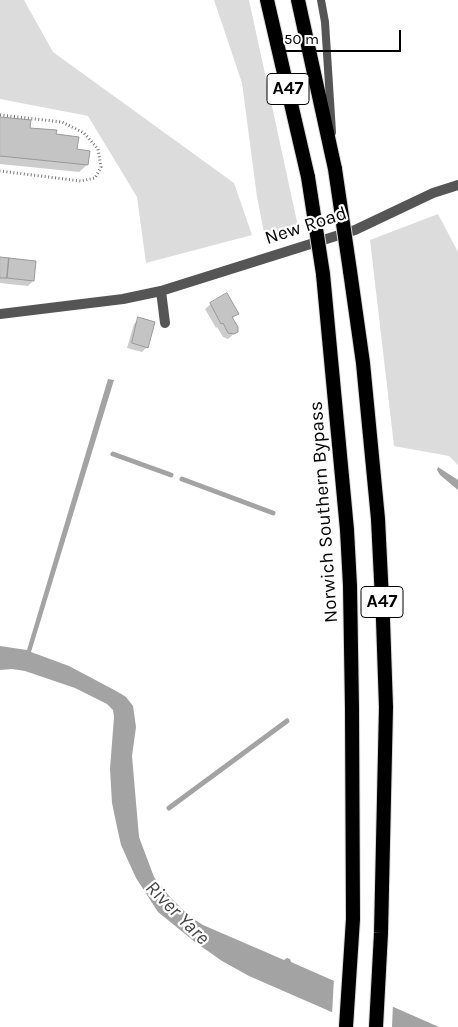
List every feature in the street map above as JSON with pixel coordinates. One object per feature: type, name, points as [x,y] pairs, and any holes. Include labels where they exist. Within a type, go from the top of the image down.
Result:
[{"type":"highway","name":"Norwich Southern Bypass","points":[[267,0],[308,177],[322,274],[346,521],[350,586],[353,920],[346,1027]]},
{"type":"highway","name":"A47","points":[[298,0],[335,169],[363,363],[378,518],[386,707],[381,933],[376,1027]]},
{"type":"street","name":"New Road","points":[[0,314],[123,300],[161,291],[355,230],[433,193],[458,185]]},
{"type":"street","points":[[161,291],[165,323]]},
{"type":"lane","points":[[321,0],[335,169]]},
{"type":"path","points":[[0,115],[62,122],[84,133],[98,149],[101,167],[95,178],[81,181],[0,170]]},
{"type":"shaded area","points":[[0,0],[24,0],[53,52],[234,183],[252,235],[146,263],[137,197],[88,116],[0,99]]},
{"type":"shaded area","points":[[214,0],[249,0],[299,231],[266,243],[257,197],[242,83]]},
{"type":"shaded area","points":[[438,214],[458,252],[458,465],[449,456],[394,446],[370,240]]},
{"type":"water","name":"River Yare","points":[[108,379],[114,380],[31,652],[69,666],[126,697],[133,706],[136,727],[132,756],[139,837],[154,877],[189,916],[203,925],[284,960],[290,959],[291,962],[439,1027],[366,1027],[249,976],[222,961],[158,912],[136,878],[121,845],[112,803],[110,769],[113,710],[107,704],[75,688],[25,671],[0,670],[0,646],[27,650]]},
{"type":"water","points":[[438,467],[458,480],[458,490],[440,475],[437,470]]},
{"type":"pier","points":[[334,978],[393,1003],[392,1027],[360,1027],[332,1015]]},
{"type":"building","points":[[0,117],[31,120],[30,128],[57,130],[56,134],[79,137],[77,149],[90,151],[88,165],[0,156]]},
{"type":"building","points":[[0,257],[9,258],[7,278],[0,278]]},
{"type":"building","points":[[9,258],[36,261],[34,281],[7,278]]},
{"type":"building","points":[[227,293],[239,314],[232,317],[238,327],[238,332],[234,334],[228,333],[223,323],[221,324],[210,303]]},
{"type":"building","points":[[138,317],[155,322],[148,348],[132,343]]},
{"type":"waterway","points":[[113,454],[171,475]]},
{"type":"waterway","points":[[182,479],[273,513]]},
{"type":"waterway","points":[[169,808],[287,721]]}]
